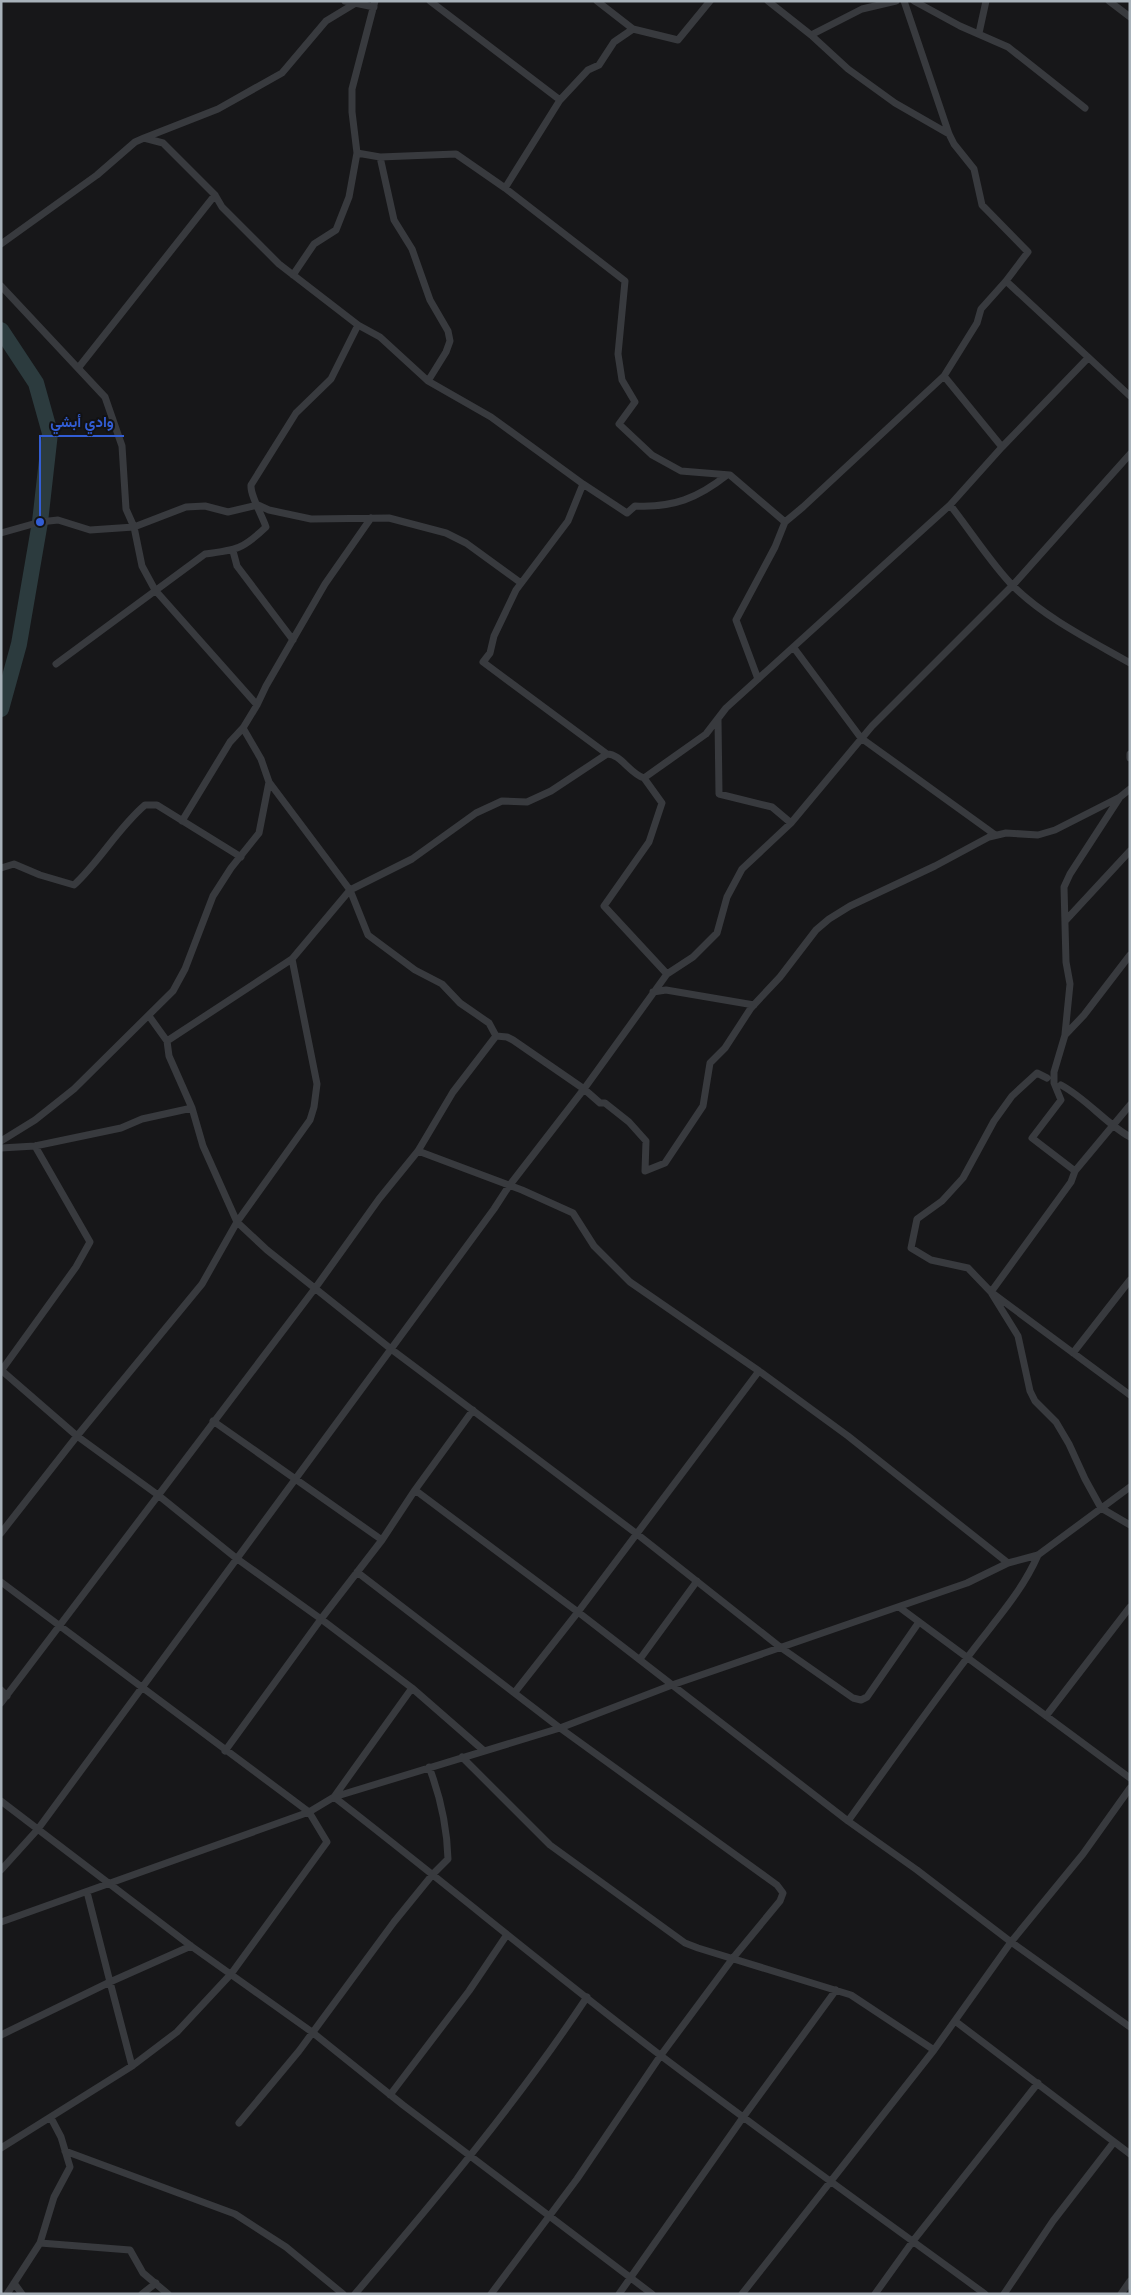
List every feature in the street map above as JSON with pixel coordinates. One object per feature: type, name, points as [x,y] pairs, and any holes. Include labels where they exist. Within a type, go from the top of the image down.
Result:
[{"type":"street","points":[[294,275],[314,244],[336,230],[348,197],[357,153],[352,112],[352,89],[375,4],[345,1]]},
{"type":"street","points":[[430,1],[560,100]]},
{"type":"street","points":[[597,1],[633,30],[678,40],[710,1]]},
{"type":"street","points":[[768,1],[811,35],[848,69],[895,103],[949,134]]},
{"type":"street","points":[[811,35],[862,9],[896,1]]},
{"type":"street","points":[[758,679],[736,620],[785,522],[804,507],[944,376],[977,323],[981,310],[1028,252],[982,205],[974,169],[954,144],[949,134],[904,1]]},
{"type":"street","points":[[914,1],[960,26],[1008,47],[1085,108]]},
{"type":"street","points":[[979,33],[986,1]]},
{"type":"street","points":[[1109,1],[1130,16]]},
{"type":"street","points":[[1,244],[97,175],[135,142],[218,109],[282,73],[326,21],[358,3]]},
{"type":"street","points":[[505,188],[560,100],[588,70],[599,65],[614,42],[633,30]]},
{"type":"street","points":[[144,138],[163,143],[215,195],[222,208],[279,264],[358,325],[380,337],[428,381],[491,417],[583,484],[627,513],[635,506],[654,507],[698,496],[728,475]]},
{"type":"street","points":[[357,153],[380,157],[456,154],[505,188],[625,281],[618,354],[622,380],[635,402],[619,424],[652,456],[668,466],[681,471],[728,475],[737,479],[785,522]]},
{"type":"street","points":[[380,157],[394,220],[412,249],[430,300],[448,331],[450,341],[446,352],[428,381]]},
{"type":"street","points":[[79,367],[215,195]]},
{"type":"street","points":[[1006,281],[1130,396]]},
{"type":"street","points":[[1,286],[79,367],[105,397],[116,424],[122,446],[126,509],[134,527],[142,566],[155,590],[257,705]]},
{"type":"street","points":[[56,664],[205,554],[233,551],[248,544],[266,527],[258,505],[250,493],[251,485],[296,413],[331,379],[358,325]]},
{"type":"street","points":[[644,778],[706,734],[726,708],[950,505],[1002,447],[1088,358]]},
{"type":"street","points":[[944,376],[1002,447]]},
{"type":"street","points":[[1,1870],[38,1829],[294,1478],[494,1210],[508,1186],[584,1089],[653,992],[667,974],[694,957],[717,934],[727,897],[742,869],[791,823],[861,738],[1013,585],[1130,454]]},
{"type":"street","points":[[583,484],[568,521],[520,583],[494,636],[490,653],[483,662],[607,754],[614,755],[638,776],[644,778],[662,803],[649,842],[604,906],[667,974]]},
{"type":"street","points":[[1,533],[40,522],[58,520],[90,530],[134,527],[186,507],[205,506],[228,512],[258,505],[269,510],[311,519],[389,518],[446,533],[466,544],[520,583]]},
{"type":"street","points":[[950,505],[1013,585],[1034,605],[1067,628],[1130,663]]},
{"type":"street","points":[[182,821],[230,742],[243,728],[257,705],[325,584],[371,518]]},
{"type":"street","points":[[233,551],[237,566],[293,640]]},
{"type":"street","points":[[794,648],[861,738],[994,834]]},
{"type":"street","points":[[718,718],[719,794],[772,807],[791,823]]},
{"type":"street","points":[[243,728],[261,759],[269,782],[350,890],[368,935],[415,970],[442,984],[460,1003],[489,1023],[496,1036]]},
{"type":"street","points":[[167,1040],[292,959],[350,890],[412,859],[476,813],[502,802],[527,802],[552,791],[607,754]]},
{"type":"street","points":[[1,1141],[35,1120],[74,1089],[173,991],[185,969],[212,896],[231,868],[259,833],[269,782]]},
{"type":"street","points":[[496,1036],[507,1037],[513,1040],[584,1089],[596,1101],[600,1103],[605,1102],[617,1112],[646,1141],[645,1171],[665,1163],[702,1106],[710,1064],[725,1048],[754,1005],[780,977],[816,930],[829,919],[994,834],[1038,835],[1055,830],[1120,797],[1130,789]]},
{"type":"street","points":[[1075,1171],[1032,1138],[1061,1100],[1054,1083],[1054,1072],[1065,1035],[1070,984],[1066,962],[1064,887],[1120,797]]},
{"type":"street","points":[[1,868],[14,864],[45,877],[74,885],[84,876],[145,804],[157,805],[241,857]]},
{"type":"street","points":[[1066,920],[1130,851]]},
{"type":"street","points":[[1065,1035],[1084,1015],[1130,955]]},
{"type":"street","points":[[1,1533],[77,1436],[202,1284],[237,1222],[310,1120],[317,1084],[292,959]]},
{"type":"street","points":[[653,992],[666,990],[754,1005]]},
{"type":"street","points":[[149,1016],[167,1040],[169,1056],[192,1108],[203,1146],[237,1222],[267,1250],[316,1287],[391,1349],[637,1534],[780,1648],[853,1698],[861,1700],[867,1697],[919,1622]]},
{"type":"street","points":[[1,1703],[4,1693],[61,1626],[213,1421],[316,1287],[379,1199],[418,1150],[454,1092],[496,1036]]},
{"type":"street","points":[[1047,1078],[1037,1073],[1012,1096],[994,1121],[962,1178],[942,1201],[917,1219],[911,1248],[931,1260],[968,1268],[991,1292],[1130,1394]]},
{"type":"street","points":[[1061,1085],[1071,1090],[1113,1126],[1130,1137]]},
{"type":"street","points":[[991,1292],[1071,1182],[1075,1171],[1130,1105]]},
{"type":"street","points":[[1,1148],[34,1146],[121,1128],[142,1120],[192,1108]]},
{"type":"street","points":[[34,1146],[90,1242],[76,1267],[1,1370],[77,1436],[158,1495],[236,1558],[322,1618],[412,1688],[482,1750]]},
{"type":"street","points":[[418,1150],[522,1190],[573,1213],[594,1246],[630,1282],[759,1371],[855,1441],[1008,1563]]},
{"type":"street","points":[[1073,1353],[1130,1280]]},
{"type":"street","points":[[991,1292],[1018,1336],[1030,1391],[1042,1409],[1056,1422],[1070,1444],[1084,1479],[1101,1508],[1130,1525]]},
{"type":"street","points":[[515,1692],[578,1612],[759,1371]]},
{"type":"street","points":[[225,1751],[322,1618],[382,1540],[415,1490],[473,1410]]},
{"type":"street","points":[[213,1421],[382,1540]]},
{"type":"street","points":[[1,1922],[308,1812],[334,1797],[482,1750],[560,1728],[672,1685],[967,1583],[1008,1563],[1038,1555],[1130,1487]]},
{"type":"street","points":[[415,1490],[640,1659],[848,1821],[917,1870],[1011,1942],[1130,2027]]},
{"type":"street","points":[[848,1821],[1028,1577],[1038,1555]]},
{"type":"street","points":[[357,1572],[560,1728],[778,1885],[783,1894],[780,1901],[733,1958],[661,2055],[577,2179],[548,2215],[491,2294]]},
{"type":"street","points":[[640,1659],[697,1581]]},
{"type":"street","points":[[1,1582],[308,1812],[327,1842],[231,1974],[178,2032],[132,2066],[1,2148]]},
{"type":"street","points":[[899,1607],[1130,1778]]},
{"type":"street","points":[[1046,1716],[1130,1607]]},
{"type":"street","points":[[334,1797],[412,1688]]},
{"type":"street","points":[[462,1757],[550,1845],[686,1942],[803,1982],[836,1990],[863,2001],[934,2050]]},
{"type":"street","points":[[239,2123],[312,2032],[432,1874],[448,1859],[440,1794],[429,1767]]},
{"type":"street","points":[[742,2294],[934,2050],[1011,1942],[1083,1854],[1130,1788]]},
{"type":"street","points":[[334,1797],[432,1874],[506,1936],[661,2055],[985,2294]]},
{"type":"street","points":[[1,1801],[191,1946],[312,2032],[390,2095],[652,2294]]},
{"type":"street","points":[[87,1892],[132,2066]]},
{"type":"street","points":[[390,2095],[469,1991],[506,1936]]},
{"type":"street","points":[[1,2035],[110,1982],[191,1946]]},
{"type":"street","points":[[619,2294],[744,2116],[836,1990]]},
{"type":"street","points":[[355,2294],[469,2155],[561,2037],[587,1998]]},
{"type":"street","points":[[955,2021],[1130,2154]]},
{"type":"street","points":[[875,2294],[913,2241],[1038,2083]]},
{"type":"street","points":[[7,2294],[40,2243],[54,2197],[70,2167],[51,2118]]},
{"type":"street","points":[[1004,2294],[1053,2221],[1114,2142]]},
{"type":"street","points":[[65,2150],[235,2214],[286,2247],[343,2294]]},
{"type":"street","points":[[40,2243],[130,2250],[143,2273],[168,2294]]},
{"type":"street","points":[[1121,2294],[1130,2281]]},
{"type":"street","points":[[142,2294],[156,2283]]},
{"type":"street","points":[[14,2284],[22,2294]]},
{"type":"waterway","points":[[1,330],[36,383],[50,433],[40,522],[19,644],[1,709]]},
{"type":"place","name":"وادي أبشي","points":[[40,522]]}]
